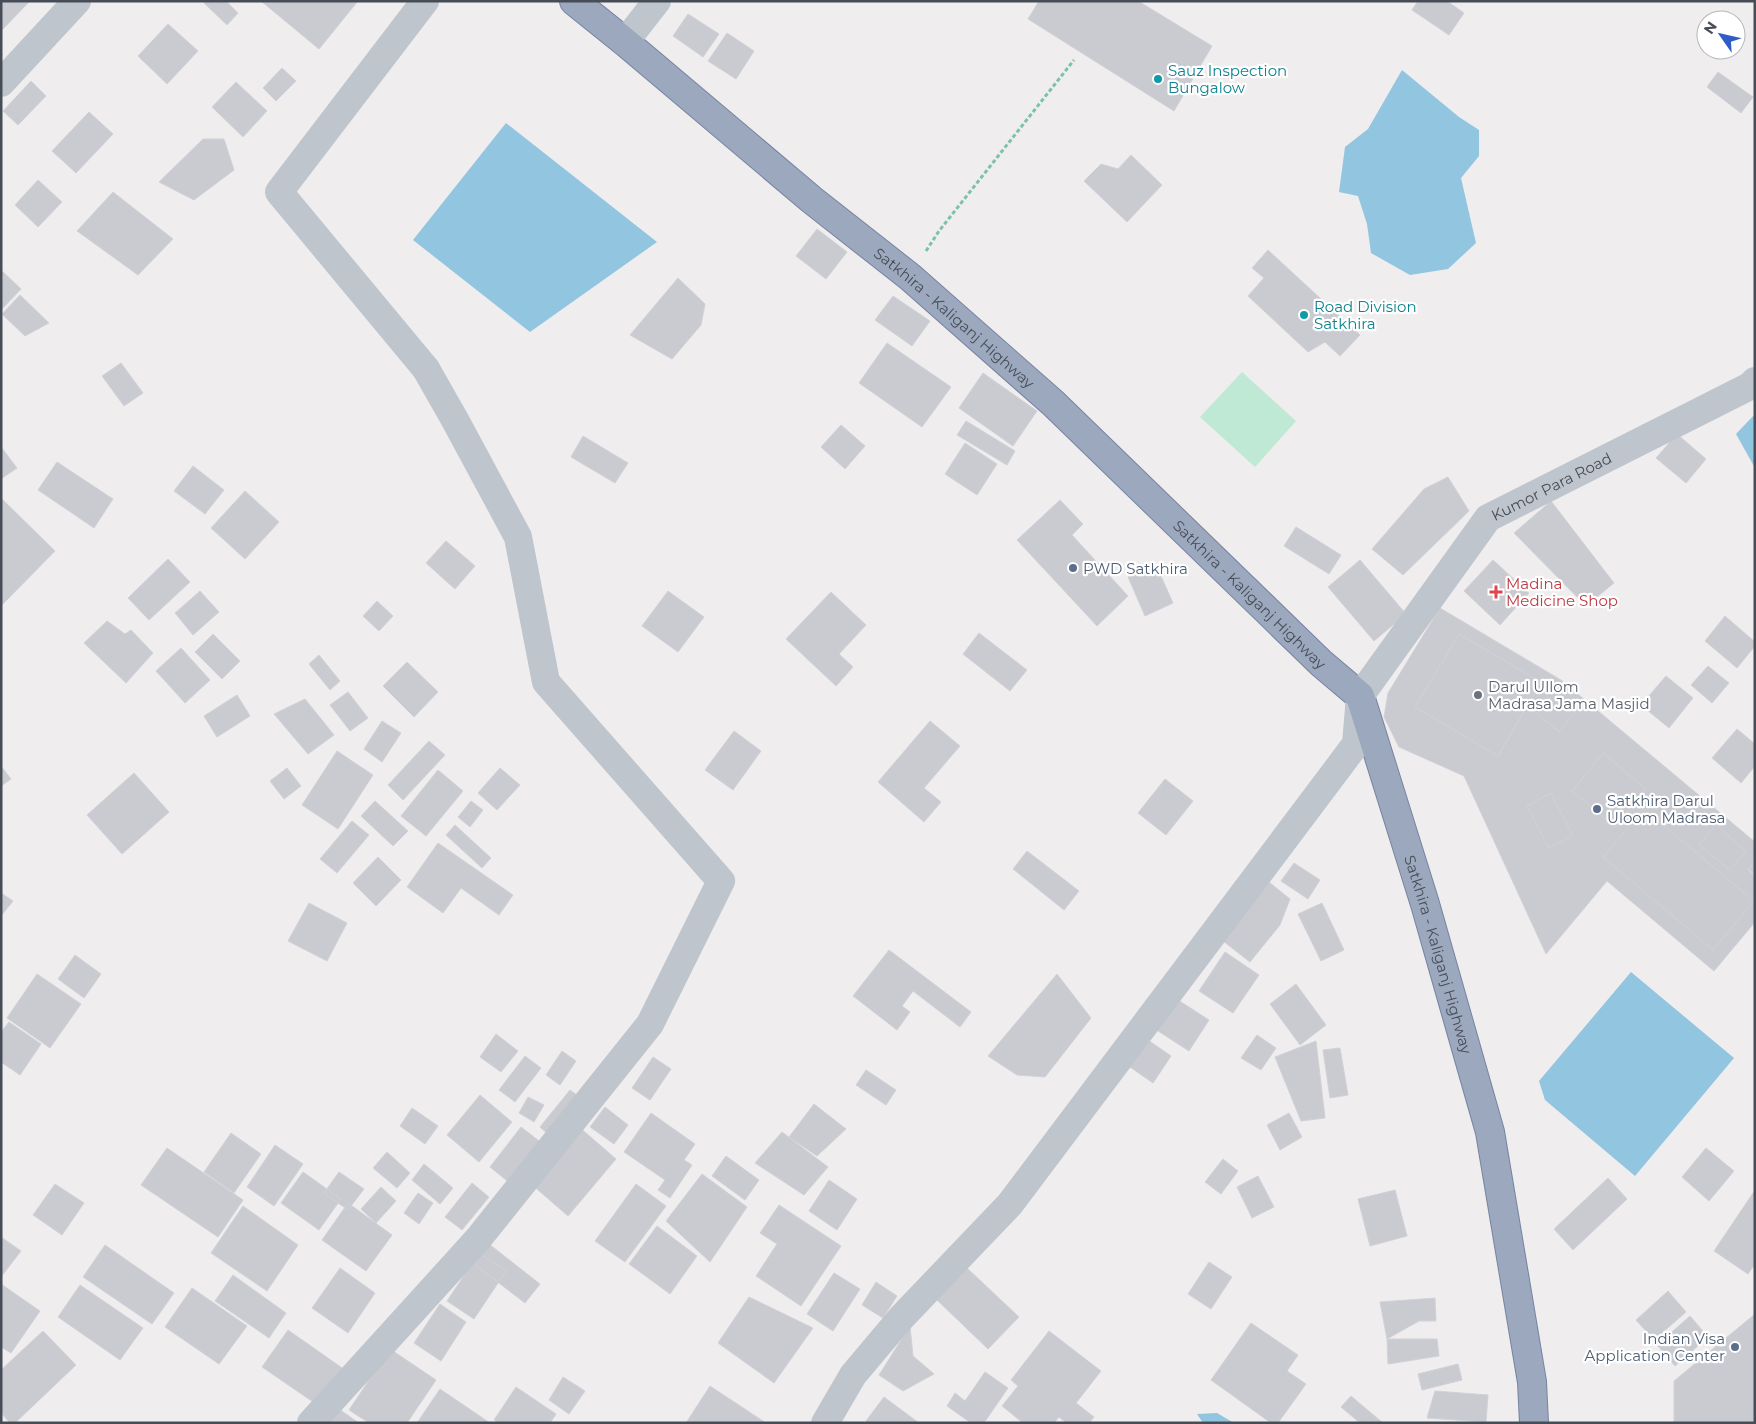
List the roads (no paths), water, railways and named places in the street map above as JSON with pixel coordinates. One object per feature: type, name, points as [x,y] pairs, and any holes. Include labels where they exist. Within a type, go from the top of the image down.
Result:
[{"type":"highway","name":"Satkhira - Kaliganj Highway","points":[[574,1],[812,200],[910,277],[1053,403],[1321,663],[1360,696],[1425,904],[1490,1132],[1532,1382],[1534,1423]]},
{"type":"street","points":[[1,83],[77,1]]},
{"type":"street","points":[[311,1423],[478,1239],[650,1024],[721,881],[546,682],[518,537],[455,420],[426,369],[280,192],[425,1]]},
{"type":"street","points":[[625,42],[657,1]]},
{"type":"street","name":"Kumor Para Road","points":[[1360,696],[1488,518],[1750,386],[1755,381]]},
{"type":"street","points":[[825,1423],[853,1376],[901,1318],[1010,1204],[1356,744],[1360,696]]},
{"type":"water","points":[[1402,70],[1459,117],[1479,130],[1479,156],[1461,178],[1476,243],[1448,269],[1410,275],[1371,253],[1367,224],[1358,196],[1339,192],[1345,147],[1368,129]]},
{"type":"water","points":[[506,123],[657,242],[530,332],[413,240]]},
{"type":"water","points":[[1755,414],[1755,468],[1736,434]]},
{"type":"water","points":[[1631,972],[1734,1058],[1635,1176],[1545,1100],[1539,1081]]},
{"type":"water","points":[[1217,1413],[1234,1423],[1203,1423],[1197,1414]]},
{"type":"place","name":"Sauz Inspection Bungalow","points":[[1158,79]]},
{"type":"place","name":"Road Division Satkhira","points":[[1304,315]]},
{"type":"place","name":"PWD Satkhira","points":[[1073,568]]},
{"type":"place","name":"Madina Medicine Shop","points":[[1496,592]]},
{"type":"place","name":"Darul Ullom Madrasa Jama Masjid","points":[[1478,695]]},
{"type":"place","name":"Satkhira Darul Uloom Madrasa","points":[[1597,809]]},
{"type":"place","name":"Indian Visa Application Center","points":[[1735,1347]]}]
